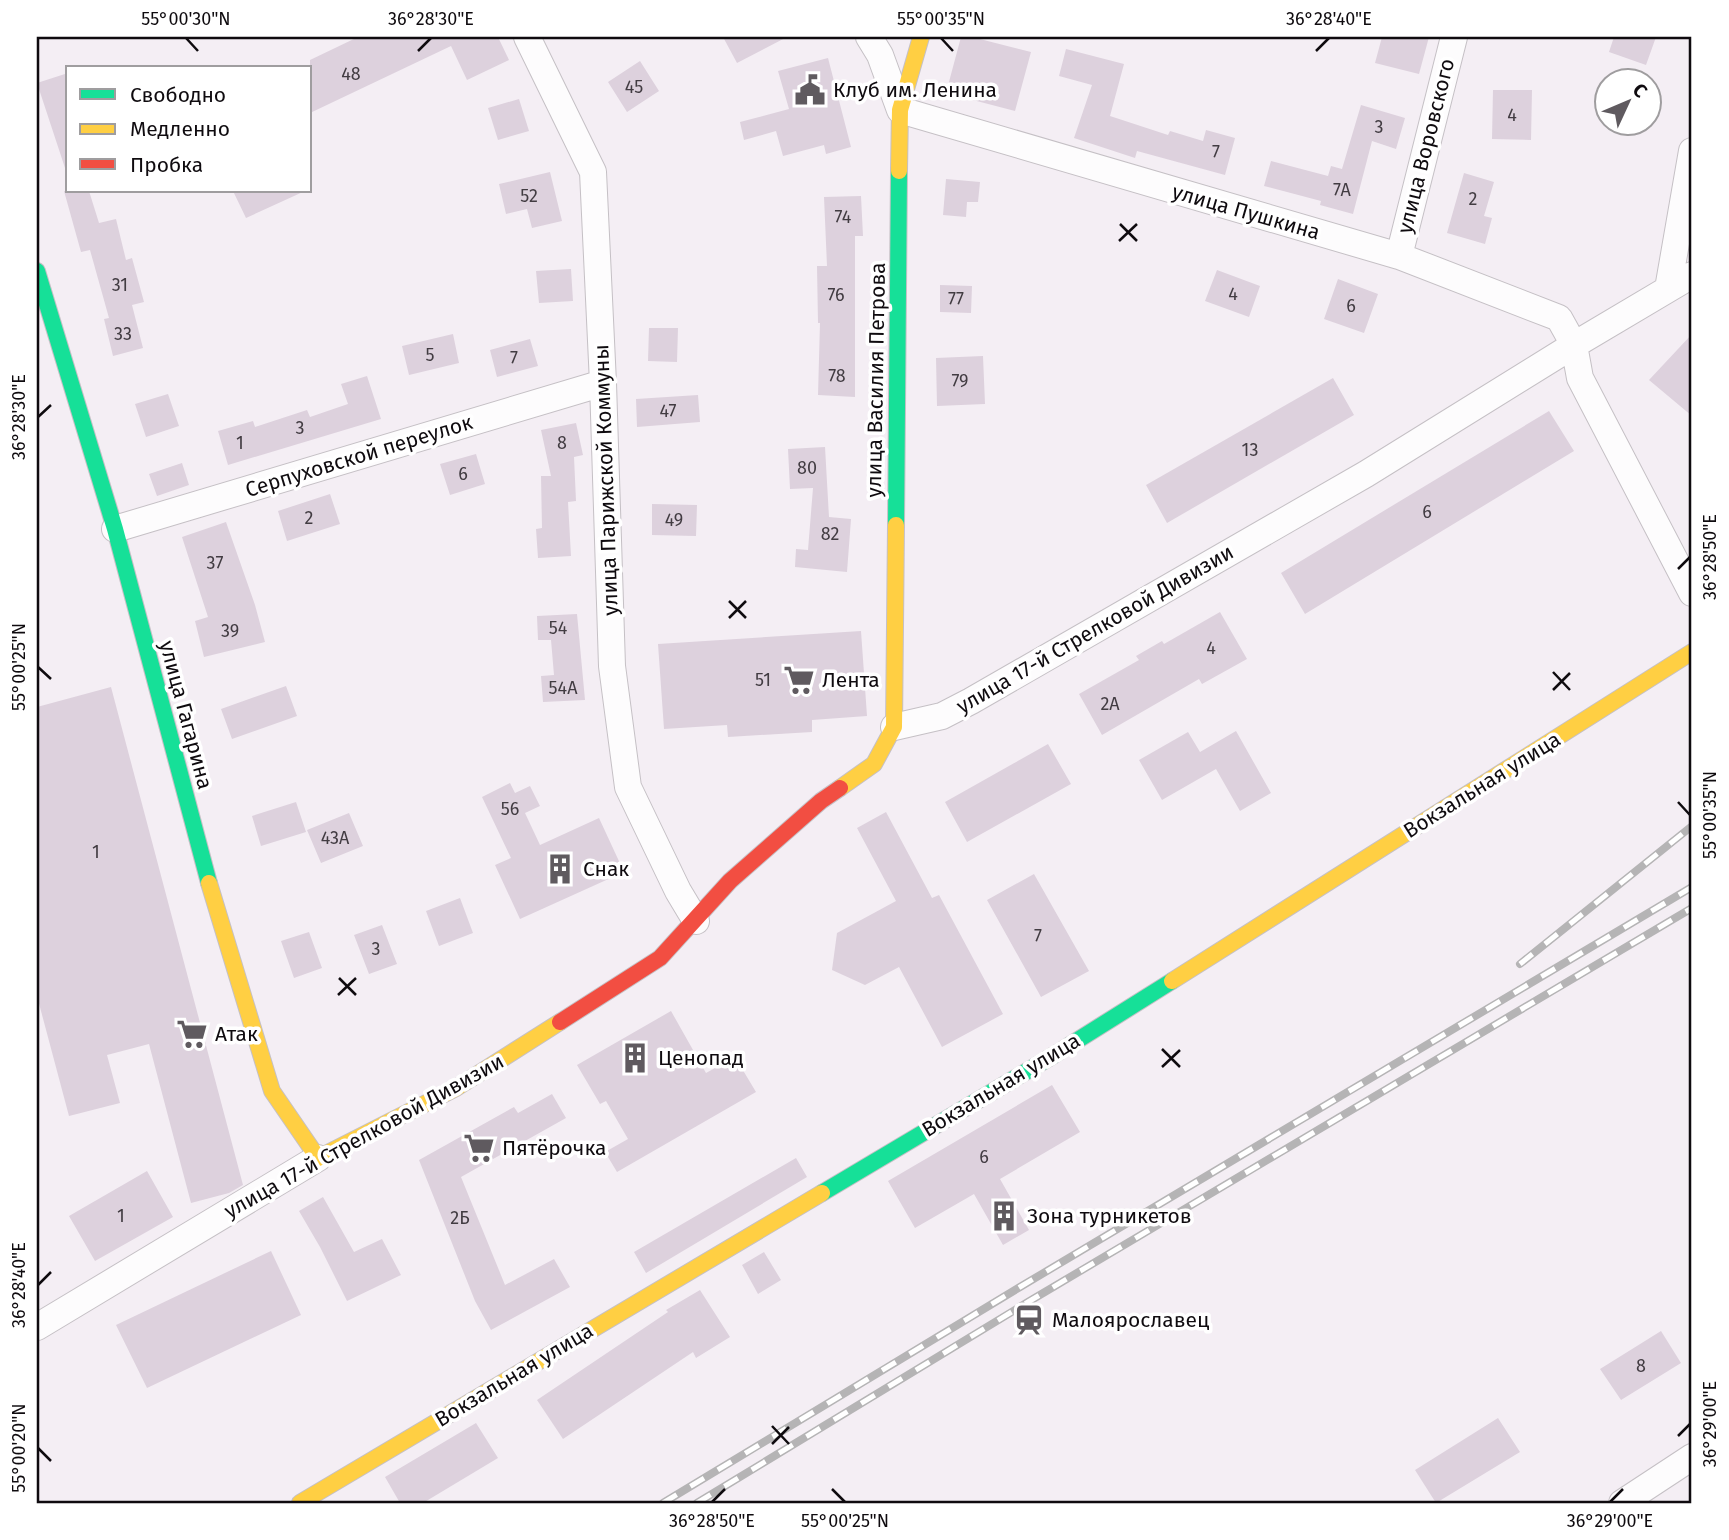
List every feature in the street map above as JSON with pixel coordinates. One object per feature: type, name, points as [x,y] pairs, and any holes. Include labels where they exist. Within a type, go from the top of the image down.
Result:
[{"type":"main road","name":"улица Василия Петрова","points":[[894,727],[900,110],[921,37]]},
{"type":"main road","name":"улица Гагарина","points":[[37,271],[115,529],[205,871],[272,1091],[318,1157]]},
{"type":"main road","name":"Вокзальная улица","points":[[300,1503],[1054,1055],[1692,652]]},
{"type":"main road","name":"улица 17-й Стрелковой Дивизии","points":[[318,1157],[456,1088],[660,958],[730,881],[821,801],[874,764],[894,727]]},
{"type":"street","name":"улица Парижской Коммуны","points":[[527,37],[593,172],[612,666],[628,787],[678,891],[696,921]]},
{"type":"street","points":[[869,37],[880,55],[900,110]]},
{"type":"street","name":"улица Воровского","points":[[1399,257],[1454,37]]},
{"type":"street","name":"улица Пушкина","points":[[900,110],[1399,257],[1559,318],[1574,345]]},
{"type":"street","points":[[1668,289],[1692,151]]},
{"type":"street","name":"улица 17-й Стрелковой Дивизии","points":[[894,727],[942,716],[971,701],[1366,474],[1692,275]]},
{"type":"street","points":[[1574,345],[1580,377],[1692,593]]},
{"type":"street","name":"Серпуховской переулок","points":[[115,529],[603,383]]},
{"type":"street","name":"улица 17-й Стрелковой Дивизии","points":[[37,1327],[318,1157]]},
{"type":"street","points":[[1622,1503],[1692,1457]]},
{"type":"building","points":[[358,37],[498,37],[509,60],[467,80],[451,46],[312,112],[310,60]]},
{"type":"building","points":[[723,37],[787,37],[737,63]]},
{"type":"building","points":[[961,37],[972,37],[1031,52],[1015,111],[946,93]]},
{"type":"building","points":[[1382,37],[1429,37],[1419,74],[1375,63]]},
{"type":"building","points":[[1614,37],[1656,37],[1646,65],[1609,52]]},
{"type":"building","points":[[1066,49],[1124,64],[1110,116],[1168,135],[1170,131],[1203,141],[1206,130],[1235,138],[1225,175],[1137,151],[1135,158],[1074,138],[1092,85],[1059,76]]},
{"type":"building","name":"Клуб им. Ленина","points":[[828,58],[851,147],[826,154],[824,145],[783,156],[776,131],[744,140],[740,122],[789,109],[778,71]]},
{"type":"building","points":[[640,61],[659,91],[627,112],[608,82]]},
{"type":"building","points":[[66,74],[66,168],[65,168],[37,83]]},
{"type":"building","points":[[1493,90],[1532,90],[1531,140],[1492,139]]},
{"type":"building","points":[[519,99],[529,131],[498,140],[488,108]]},
{"type":"building","points":[[1361,105],[1405,118],[1396,149],[1372,141],[1353,214],[1320,205],[1321,201],[1264,186],[1271,161],[1328,176],[1331,166],[1342,169]]},
{"type":"building","points":[[550,172],[562,221],[532,228],[527,209],[506,214],[499,184]]},
{"type":"building","points":[[1464,173],[1494,182],[1484,216],[1492,218],[1485,244],[1447,233]]},
{"type":"building","points":[[946,179],[980,182],[978,202],[967,202],[966,217],[943,215]]},
{"type":"building","points":[[64,191],[89,192],[99,223],[116,219],[126,260],[132,258],[144,302],[132,305],[143,348],[113,356],[104,319],[109,318],[90,250],[81,252]]},
{"type":"building","points":[[233,192],[303,192],[246,218]]},
{"type":"building","points":[[861,196],[863,236],[855,236],[855,397],[818,395],[820,323],[817,266],[827,266],[824,197]]},
{"type":"building","points":[[571,269],[573,301],[539,303],[536,271]]},
{"type":"building","points":[[1217,270],[1260,286],[1249,317],[1205,301]]},
{"type":"building","points":[[1338,279],[1378,294],[1364,333],[1324,319]]},
{"type":"building","points":[[940,285],[972,286],[971,313],[940,312]]},
{"type":"building","points":[[649,328],[678,328],[677,362],[648,361]]},
{"type":"building","points":[[453,334],[459,363],[409,375],[402,346]]},
{"type":"building","points":[[1692,334],[1692,416],[1649,380]]},
{"type":"building","points":[[530,339],[538,366],[497,377],[490,350]]},
{"type":"building","points":[[983,356],[985,404],[937,406],[936,358]]},
{"type":"building","points":[[367,376],[381,419],[228,465],[218,431],[253,421],[255,427],[307,410],[310,417],[348,404],[341,384]]},
{"type":"building","points":[[1333,378],[1354,415],[1167,523],[1146,485]]},
{"type":"building","points":[[168,394],[179,426],[146,437],[135,404]]},
{"type":"building","points":[[698,395],[700,422],[637,427],[636,399]]},
{"type":"building","points":[[1549,411],[1574,451],[1305,614],[1281,573]]},
{"type":"building","points":[[576,423],[583,455],[574,457],[576,501],[568,502],[571,556],[538,558],[536,529],[542,528],[541,476],[551,476],[541,430]]},
{"type":"building","points":[[825,447],[829,517],[851,519],[847,572],[795,567],[796,549],[808,550],[813,488],[790,489],[788,449]]},
{"type":"building","points":[[476,454],[485,484],[450,495],[440,464]]},
{"type":"building","points":[[182,463],[189,485],[157,496],[149,474]]},
{"type":"building","points":[[330,494],[340,524],[287,541],[278,511]]},
{"type":"building","points":[[652,504],[697,505],[696,536],[652,535]]},
{"type":"building","points":[[226,522],[265,642],[204,657],[195,621],[208,617],[182,537]]},
{"type":"building","points":[[1220,612],[1247,659],[1202,684],[1199,679],[1102,735],[1079,694],[1139,660],[1136,656],[1162,641],[1164,644]]},
{"type":"building","points":[[577,614],[585,700],[543,702],[541,676],[554,675],[551,640],[538,640],[537,616]]},
{"type":"building","points":[[861,631],[867,716],[812,720],[812,732],[728,737],[727,725],[664,729],[658,644]]},
{"type":"building","points":[[286,686],[297,716],[232,739],[221,709]]},
{"type":"building","points":[[111,687],[243,1185],[229,1193],[191,1203],[149,1044],[107,1055],[120,1103],[69,1116],[37,996],[37,707]]},
{"type":"building","points":[[1236,731],[1271,793],[1240,811],[1216,769],[1162,800],[1139,760],[1188,732],[1200,752]]},
{"type":"building","points":[[1048,744],[1071,784],[967,842],[945,802]]},
{"type":"building","name":"Снак","points":[[510,783],[515,793],[530,786],[540,806],[525,813],[540,845],[599,818],[624,872],[520,919],[495,865],[511,858],[482,797]]},
{"type":"building","points":[[296,802],[306,832],[261,846],[252,816]]},
{"type":"building","points":[[886,812],[932,898],[939,895],[1003,1014],[942,1047],[899,967],[865,985],[832,970],[837,933],[896,901],[857,828]]},
{"type":"building","points":[[349,813],[363,846],[321,863],[307,830]]},
{"type":"building","points":[[1034,874],[1089,971],[1041,997],[987,900]]},
{"type":"building","points":[[460,898],[473,933],[439,946],[426,911]]},
{"type":"building","points":[[382,925],[397,964],[369,974],[354,935]]},
{"type":"building","points":[[309,932],[322,968],[294,978],[281,941]]},
{"type":"building","points":[[671,1011],[706,1073],[735,1057],[756,1092],[617,1172],[605,1152],[628,1139],[606,1101],[600,1104],[577,1065]]},
{"type":"building","points":[[1052,1085],[1080,1132],[1000,1179],[1029,1230],[1003,1245],[974,1194],[915,1228],[888,1181]]},
{"type":"building","points":[[552,1094],[566,1118],[461,1177],[505,1285],[554,1259],[570,1287],[491,1330],[475,1301],[419,1160],[514,1107],[518,1113]]},
{"type":"building","points":[[796,1158],[807,1177],[646,1273],[634,1252]]},
{"type":"building","points":[[147,1171],[173,1217],[95,1261],[69,1216]]},
{"type":"building","points":[[323,1197],[354,1252],[382,1239],[401,1275],[347,1301],[299,1211]]},
{"type":"building","points":[[271,1251],[301,1315],[147,1388],[116,1325]]},
{"type":"building","points":[[764,1252],[781,1280],[758,1294],[742,1265]]},
{"type":"building","points":[[700,1290],[730,1337],[696,1358],[693,1352],[563,1439],[537,1400],[668,1312],[666,1310]]},
{"type":"building","points":[[1661,1331],[1681,1363],[1621,1400],[1600,1369]]},
{"type":"building","points":[[1498,1418],[1520,1452],[1436,1503],[1415,1470]]},
{"type":"building","points":[[476,1423],[498,1458],[423,1503],[400,1503],[385,1477]]},
{"type":"railway","points":[[1520,964],[1692,826]]},
{"type":"railway","points":[[663,1503],[1692,887]]},
{"type":"railway","points":[[697,1503],[1028,1302],[1692,908]]},
{"type":"traffic: fast","points":[[896,525],[899,171]]},
{"type":"traffic: fast","points":[[37,271],[115,529],[209,883]]},
{"type":"traffic: fast","points":[[822,1193],[1054,1055],[1172,981]]},
{"type":"traffic: slow","points":[[899,171],[900,110],[921,37]]},
{"type":"traffic: slow","points":[[840,788],[874,764],[894,727],[896,525]]},
{"type":"traffic: slow","points":[[1172,981],[1692,652]]},
{"type":"traffic: slow","points":[[209,883],[272,1091],[318,1158],[456,1088],[560,1022]]},
{"type":"traffic: slow","points":[[300,1503],[822,1193]]},
{"type":"traffic: jam","points":[[560,1022],[660,958],[730,881],[821,801],[840,788]]},
{"type":"place","name":"Клуб им. Ленина","points":[[810,90]]},
{"type":"place","name":"Лента","points":[[799,680]]},
{"type":"place","name":"Снак","points":[[560,869]]},
{"type":"place","name":"Атак","points":[[192,1034]]},
{"type":"place","name":"Ценопад","points":[[635,1058]]},
{"type":"place","name":"Пятёрочка","points":[[479,1148]]},
{"type":"place","name":"Зона турникетов","points":[[1004,1216]]},
{"type":"place","name":"Малоярославец","points":[[1029,1320]]}]
